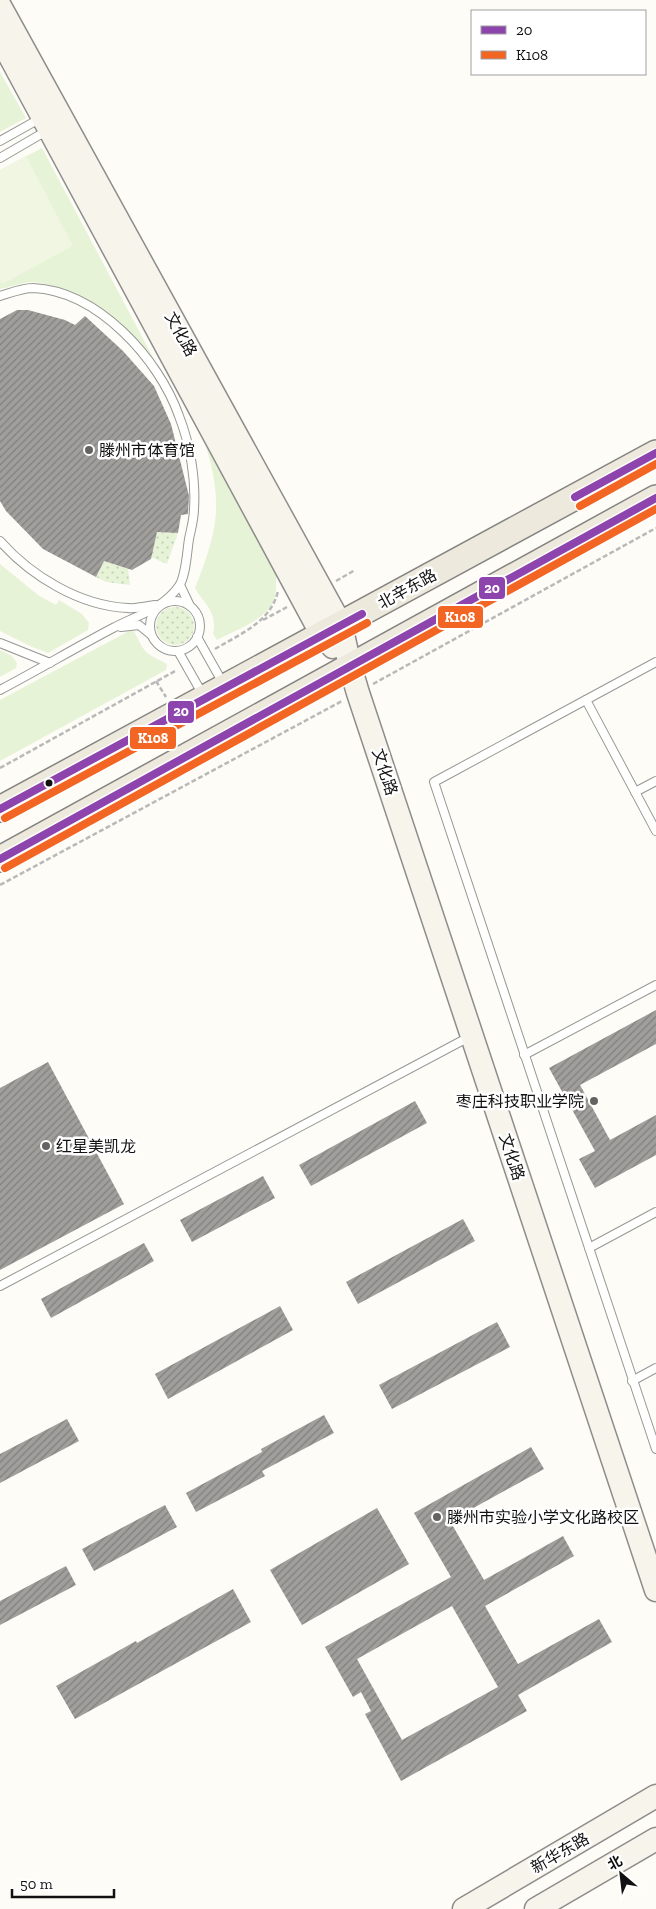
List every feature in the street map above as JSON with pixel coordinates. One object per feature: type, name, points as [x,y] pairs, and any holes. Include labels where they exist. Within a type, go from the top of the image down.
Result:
[{"type":"main road","name":"北辛东路","points":[[6,802],[332,630],[656,453]]},
{"type":"main road","points":[[0,859],[656,498]]},
{"type":"street","name":"文化路","points":[[0,6],[350,666],[656,1590]]},
{"type":"street","name":"文化路","points":[[0,38],[332,630]]},
{"type":"street","name":"新华东路","points":[[464,1909],[656,1796]]},
{"type":"street","points":[[536,1909],[656,1838]]},
{"type":"lane","points":[[0,141],[46,123]]},
{"type":"lane","points":[[0,158],[46,123]]},
{"type":"lane","points":[[0,296],[31,288],[47,290],[97,310],[120,328],[158,372],[179,415],[187,443],[192,475],[194,510],[186,564],[180,585],[153,613],[150,620],[152,636]]},
{"type":"lane","points":[[0,540],[13,556],[47,580],[77,596],[104,605],[130,608],[174,601],[183,602],[196,612],[200,629],[192,644],[178,651],[162,648],[139,625],[114,628]]},
{"type":"lane","points":[[180,585],[190,606]]},
{"type":"lane","points":[[0,690],[162,604]]},
{"type":"lane","points":[[197,637],[206,654],[215,692]]},
{"type":"lane","points":[[0,642],[50,663]]},
{"type":"lane","points":[[178,651],[186,665],[215,692]]},
{"type":"lane","points":[[656,662],[434,782],[656,1449]]},
{"type":"lane","points":[[586,700],[656,831]]},
{"type":"lane","points":[[635,792],[656,781]]},
{"type":"lane","points":[[524,1055],[656,985]]},
{"type":"lane","points":[[0,1286],[472,1036]]},
{"type":"lane","points":[[589,1248],[656,1212]]},
{"type":"lane","points":[[632,1381],[656,1368]]},
{"type":"path","points":[[0,885],[358,693],[656,528]]},
{"type":"path","points":[[206,654],[260,622],[273,606],[279,586]]},
{"type":"path","points":[[0,768],[186,665]]},
{"type":"green space","points":[[0,72],[26,118],[0,132]]},
{"type":"green space","points":[[42,148],[154,362],[139,344],[118,325],[73,295],[43,283],[22,283],[0,289],[0,170]]},
{"type":"green space","points":[[26,156],[73,246],[2,284],[0,280],[0,170]]},
{"type":"green space","points":[[197,420],[276,573],[276,594],[270,607],[264,614],[217,640],[213,634],[214,620],[212,614],[195,588],[211,540],[216,504],[210,461]]},
{"type":"green space","points":[[157,532],[178,533],[167,564],[151,557]]},
{"type":"green space","points":[[104,561],[128,569],[130,585],[106,582],[96,577]]},
{"type":"green space","points":[[0,564],[38,595],[56,605],[59,600],[82,614],[89,623],[88,630],[48,653],[0,631]]},
{"type":"green space","points":[[175,607],[182,608],[188,613],[193,619],[193,633],[188,639],[182,644],[175,645],[168,644],[162,639],[157,633],[156,626],[157,619],[162,613],[168,608]]},
{"type":"green space","points":[[129,631],[134,631],[146,652],[167,664],[166,670],[0,761],[0,700]]},
{"type":"green space","points":[[0,650],[12,656],[17,663],[16,668],[0,677]]},
{"type":"building","name":"滕州市体育馆","points":[[17,310],[28,310],[65,320],[75,325],[85,316],[123,351],[154,386],[171,424],[189,496],[188,514],[181,515],[178,533],[157,532],[151,559],[132,570],[104,561],[96,577],[43,549],[6,511],[0,501],[0,319]]},
{"type":"building","points":[[656,1010],[656,1044],[580,1085],[610,1140],[656,1115],[656,1155],[595,1188],[579,1159],[595,1151],[549,1068]]},
{"type":"building","name":"红星美凯龙","points":[[48,1062],[124,1204],[0,1270],[0,1088]]},
{"type":"building","points":[[415,1101],[427,1123],[311,1186],[299,1165]]},
{"type":"building","points":[[263,1176],[275,1198],[192,1242],[180,1220]]},
{"type":"building","points":[[463,1219],[475,1241],[358,1304],[346,1282]]},
{"type":"building","points":[[144,1243],[154,1261],[51,1318],[41,1299]]},
{"type":"building","points":[[280,1306],[293,1330],[168,1399],[155,1374]]},
{"type":"building","points":[[497,1322],[510,1347],[392,1409],[379,1385]]},
{"type":"building","points":[[324,1415],[334,1433],[262,1471],[265,1476],[196,1512],[186,1493],[262,1452],[261,1449]]},
{"type":"building","points":[[67,1419],[79,1441],[0,1483],[0,1454]]},
{"type":"building","points":[[531,1447],[544,1469],[450,1521],[484,1580],[563,1536],[574,1556],[485,1606],[518,1664],[599,1619],[612,1642],[518,1695],[527,1711],[401,1781],[365,1714],[371,1711],[361,1692],[353,1697],[325,1647],[451,1577],[414,1513]],"holes":[[[452,1606],[498,1687],[402,1740],[357,1659]]]},
{"type":"building","points":[[165,1505],[177,1527],[94,1571],[82,1549]]},
{"type":"building","points":[[377,1508],[409,1564],[302,1625],[270,1570]]},
{"type":"building","points":[[66,1566],[76,1585],[0,1625],[0,1601]]},
{"type":"building","points":[[233,1589],[251,1622],[75,1719],[56,1686]]},
{"type":"transit line","name":"20","points":[[575,497],[656,453]]},
{"type":"transit line","name":"K108","points":[[580,506],[656,464]]},
{"type":"transit line","name":"20","points":[[0,859],[656,498]]},
{"type":"transit line","name":"K108","points":[[5,868],[656,509]]},
{"type":"transit line","name":"20","points":[[0,809],[362,614]]},
{"type":"transit line","name":"K108","points":[[5,818],[367,623]]},
{"type":"place","name":"滕州市体育馆","points":[[89,450]]},
{"type":"place","name":"枣庄科技职业学院","points":[[594,1101]]},
{"type":"place","name":"红星美凯龙","points":[[46,1146]]},
{"type":"place","name":"滕州市实验小学文化路校区","points":[[437,1517]]}]
